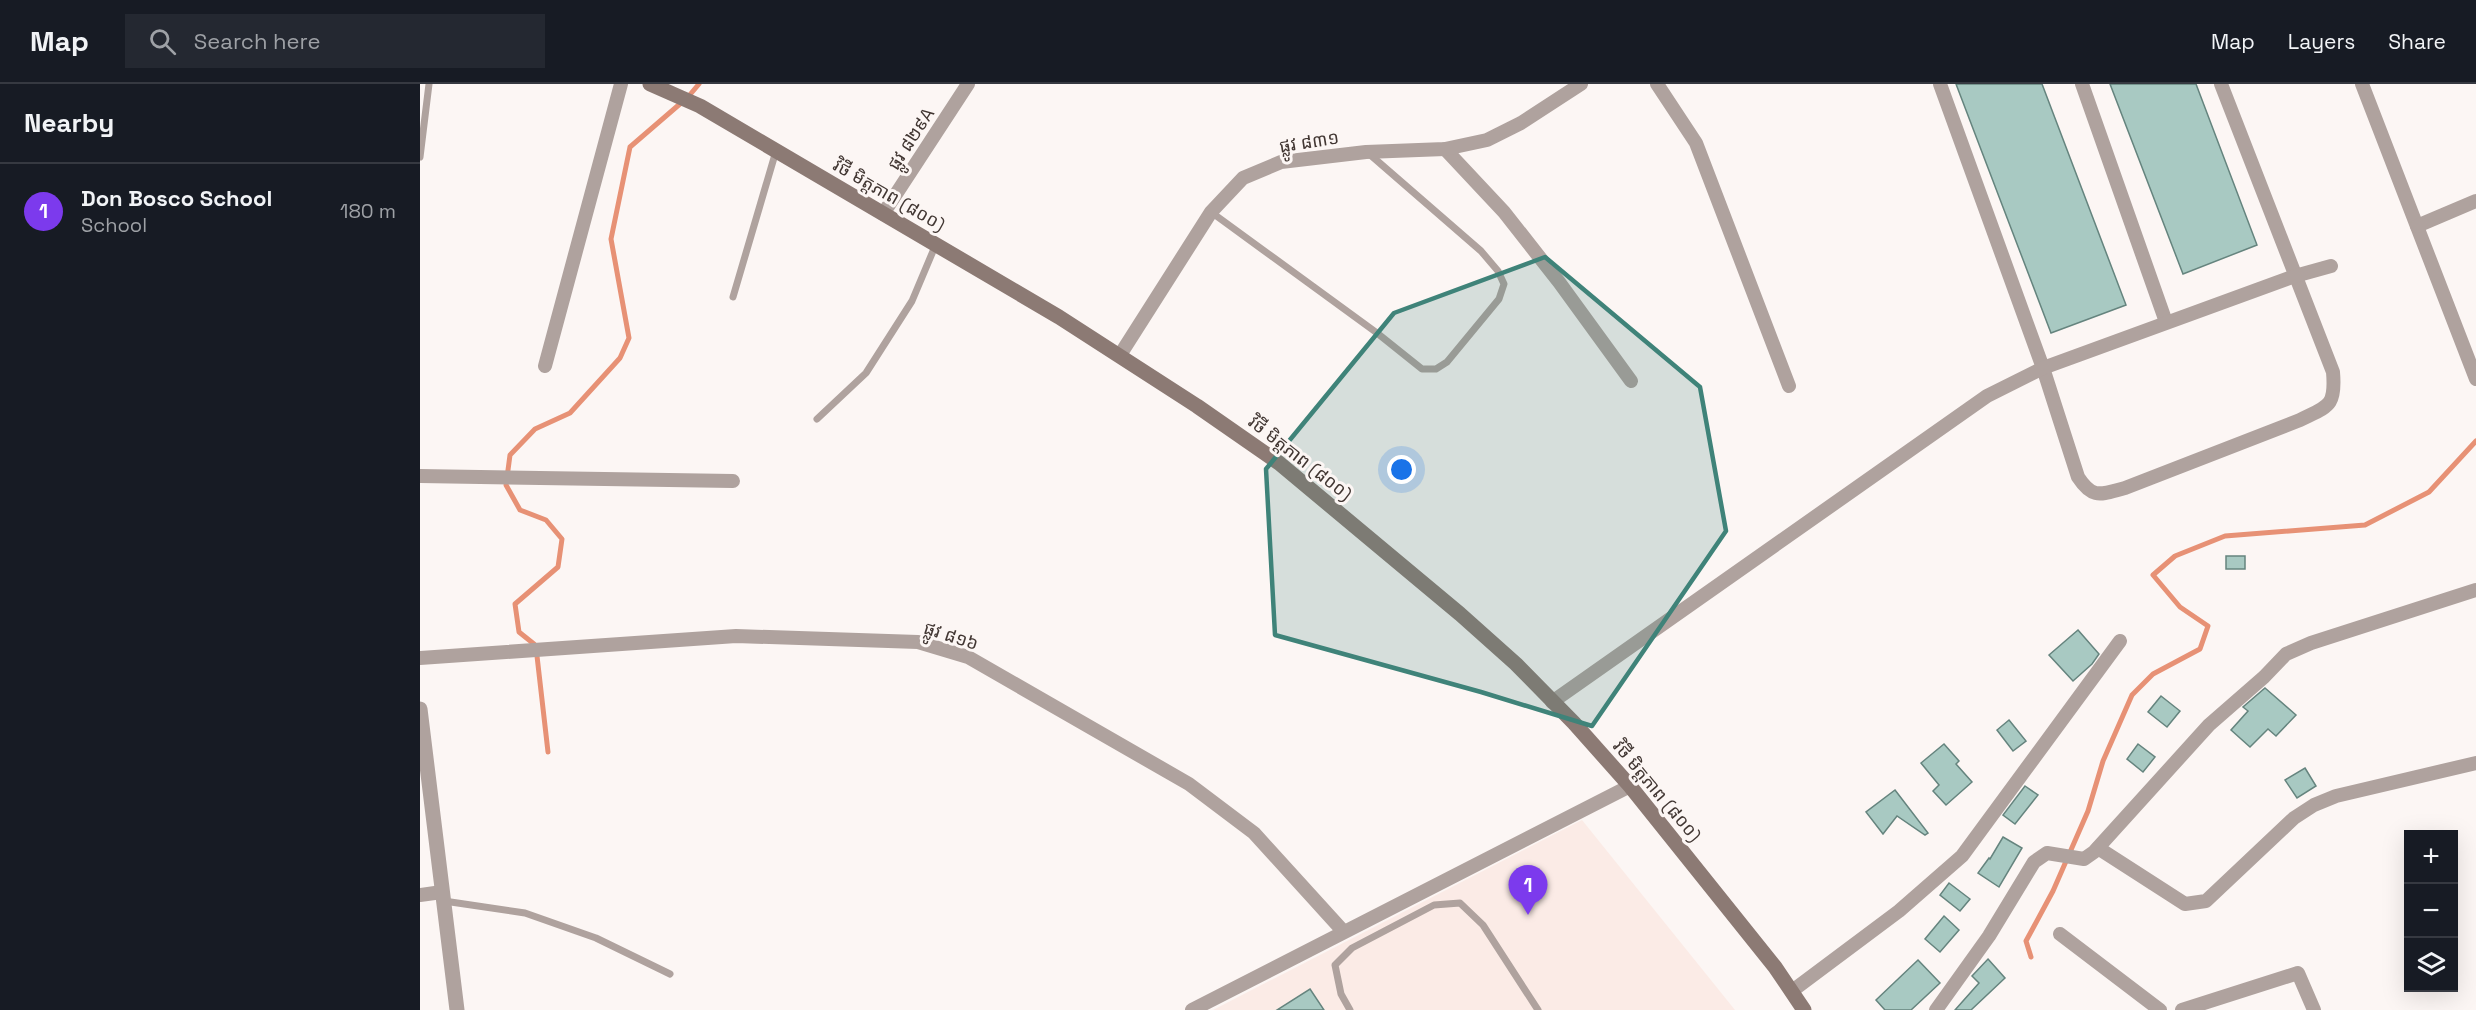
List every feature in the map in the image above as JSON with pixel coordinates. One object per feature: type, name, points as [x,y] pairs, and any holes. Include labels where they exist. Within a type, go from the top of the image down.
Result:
[{"type":"main road","name":"វិថី មិត្តភាព (៨០០)","points":[[650,84],[700,106],[936,244],[1120,355],[1279,463],[1460,614],[1516,664],[1630,786],[1792,991],[1804,1010]]},
{"type":"street","points":[[545,366],[621,84]]},
{"type":"street","name":"ផ្លូវ ៨២៩A","points":[[883,214],[968,84]]},
{"type":"street","points":[[1657,84],[1696,143],[1789,386]]},
{"type":"street","points":[[1940,84],[2043,368],[2078,477],[2088,491],[2099,495],[2125,488],[2300,420],[2327,407],[2335,392],[2333,372],[2221,84]]},
{"type":"street","points":[[2082,84],[2166,322]]},
{"type":"street","points":[[2362,84],[2476,380]]},
{"type":"street","name":"ផ្លូវ ៨៣១","points":[[1120,355],[1211,212],[1243,178],[1281,162],[1366,152],[1445,149],[1487,140],[1521,123],[1573,86]]},
{"type":"street","points":[[1445,149],[1504,212],[1559,282],[1631,381]]},
{"type":"street","points":[[2417,226],[2476,201]]},
{"type":"street","points":[[1552,702],[1987,396],[2043,368],[2295,276],[2331,266]]},
{"type":"street","points":[[420,476],[733,481]]},
{"type":"street","points":[[1936,1010],[1989,936],[2034,862],[2047,853],[2084,859],[2098,848],[2209,725],[2264,678],[2286,654],[2476,590]]},
{"type":"street","name":"ផ្លូវ ៨១៦","points":[[420,658],[736,636],[918,642],[968,657],[1189,784],[1254,833],[1343,931]]},
{"type":"street","points":[[1792,991],[1899,911],[1962,856],[2120,641]]},
{"type":"street","points":[[420,709],[457,1010]]},
{"type":"street","points":[[2098,848],[2185,904],[2206,901],[2294,818],[2314,805],[2336,796],[2476,763]]},
{"type":"street","points":[[1192,1010],[1630,786]]},
{"type":"street","points":[[420,895],[443,897]]},
{"type":"street","points":[[2060,934],[2160,1010]]},
{"type":"street","points":[[2182,1010],[2298,973],[2314,1010]]},
{"type":"lane","points":[[420,158],[429,84]]},
{"type":"lane","points":[[733,297],[776,151]]},
{"type":"lane","points":[[1211,212],[1377,333],[1422,369],[1436,369],[1447,362],[1499,299],[1504,284],[1498,271],[1480,251],[1366,152]]},
{"type":"lane","points":[[817,419],[866,373],[912,301],[936,244]]},
{"type":"lane","points":[[443,897],[525,913],[596,938],[670,975]]},
{"type":"lane","points":[[1350,1010],[1341,994],[1335,965],[1352,948],[1434,905],[1460,903],[1483,925],[1538,1010]]},
{"type":"highlighted area","points":[[1545,257],[1700,387],[1726,531],[1592,726],[1481,692],[1275,635],[1266,469],[1394,313]]},
{"type":"shaded area","points":[[1582,820],[1735,1010],[1213,1010]]},
{"type":"building","points":[[1956,84],[2042,84],[2126,305],[2051,333]]},
{"type":"building","points":[[2110,84],[2196,84],[2257,245],[2183,274]]},
{"type":"building","points":[[2226,556],[2245,556],[2245,569],[2226,569]]},
{"type":"building","points":[[2078,630],[2099,654],[2092,664],[2073,681],[2049,655]]},
{"type":"building","points":[[2265,688],[2296,715],[2276,736],[2268,729],[2250,747],[2231,730],[2248,711],[2243,707]]},
{"type":"building","points":[[2161,696],[2180,711],[2167,727],[2148,712]]},
{"type":"building","points":[[2009,720],[2026,741],[2013,751],[1997,730]]},
{"type":"building","points":[[1944,744],[1959,761],[1956,764],[1972,782],[1946,805],[1933,791],[1939,785],[1921,763]]},
{"type":"building","points":[[2138,744],[2155,757],[2143,772],[2127,759]]},
{"type":"building","points":[[2305,768],[2316,786],[2297,798],[2285,780]]},
{"type":"building","points":[[2025,786],[2038,795],[2015,824],[2003,815]]},
{"type":"building","points":[[1895,790],[1928,833],[1925,835],[1897,816],[1883,834],[1866,812]]},
{"type":"building","points":[[2003,837],[2022,848],[1999,887],[1978,873],[1990,859]]},
{"type":"building","points":[[1949,883],[1970,899],[1960,911],[1940,895]]},
{"type":"building","points":[[1944,916],[1959,930],[1940,952],[1925,939]]},
{"type":"building","points":[[1988,959],[2005,978],[1971,1010],[1955,1010],[1979,983],[1972,976]]},
{"type":"building","points":[[1918,960],[1940,983],[1911,1010],[1885,1010],[1876,1000]]},
{"type":"building","points":[[1310,989],[1324,1010],[1277,1010]]},
{"type":"waterway","points":[[548,752],[537,656],[534,644],[519,632],[515,604],[558,567],[562,539],[546,520],[520,510],[506,485],[510,455],[535,429],[570,413],[620,358],[629,338],[611,239],[630,147],[688,97],[699,84]]},
{"type":"waterway","points":[[2031,957],[2026,941],[2053,891],[2088,811],[2103,761],[2132,695],[2153,674],[2200,649],[2208,626],[2180,607],[2153,575],[2175,556],[2225,536],[2365,525],[2429,492],[2476,441]]},
{"type":"place","name":"Don Bosco School","points":[[1528,915]]}]
